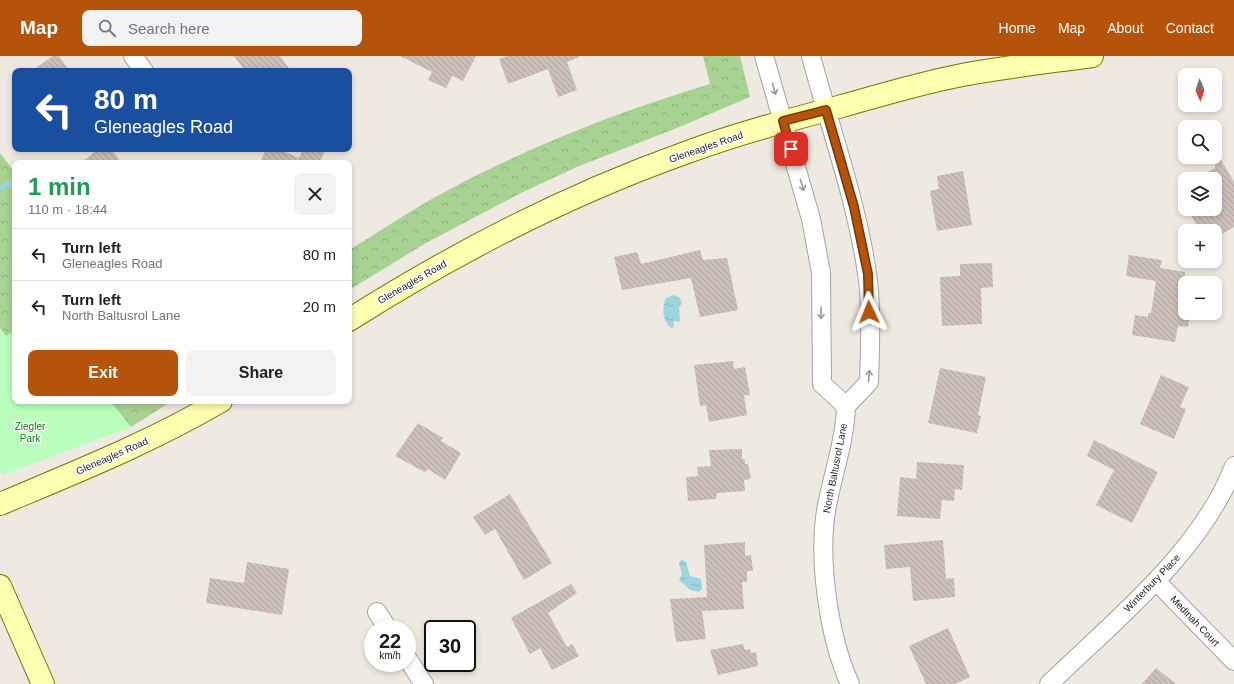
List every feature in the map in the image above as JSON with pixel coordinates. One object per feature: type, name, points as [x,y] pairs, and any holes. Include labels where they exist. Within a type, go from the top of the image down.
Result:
[{"type":"street","points":[[133,56],[142,68]]},
{"type":"street","points":[[764,56],[811,219],[821,273],[822,384],[846,406],[869,382],[870,338],[868,274],[854,207],[811,56]]},
{"type":"street","name":"Gleneagles Road","points":[[352,318],[398,289],[464,252],[551,208],[685,152],[783,121],[962,75],[1092,56]]},
{"type":"street","name":"Gleneagles Road","points":[[0,504],[117,456],[181,424],[216,404]]},
{"type":"street","name":"North Baltusrol Lane","points":[[846,406],[838,462],[826,511],[824,562],[828,605],[838,651],[850,684]]},
{"type":"street","name":"Winterbury Place","points":[[1049,684],[1156,581],[1192,539],[1217,501],[1234,466]]},
{"type":"street","name":"Medinah Court","points":[[1156,581],[1234,661]]},
{"type":"street","points":[[0,586],[43,684]]},
{"type":"street","points":[[377,612],[382,620]]},
{"type":"street","points":[[416,672],[424,684]]},
{"type":"green space","points":[[703,56],[740,56],[750,97],[677,128],[579,166],[523,192],[426,243],[352,288],[352,248],[433,199],[477,175],[575,131],[642,106],[710,84]]},
{"type":"green space","points":[[0,153],[12,169],[12,333],[6,336],[0,328]]},
{"type":"green space","name":"Ziegler Park","points":[[0,328],[6,336],[12,333],[12,404],[112,404],[131,427],[3,475],[0,470]]},
{"type":"green space","points":[[112,404],[167,404],[131,427]]},
{"type":"water","points":[[674,295],[680,298],[682,303],[679,308],[680,322],[674,321],[673,329],[667,324],[663,311],[666,298]]},
{"type":"water","points":[[683,560],[686,562],[690,576],[701,579],[702,589],[699,592],[690,590],[679,580],[682,574],[679,563]]},
{"type":"building","points":[[53,56],[59,56],[68,68],[35,68]]},
{"type":"building","points":[[234,56],[280,56],[289,68],[243,68]]},
{"type":"building","points":[[400,56],[476,56],[463,81],[452,76],[446,88],[428,80],[432,72]]},
{"type":"building","points":[[507,56],[578,56],[579,57],[567,62],[577,90],[558,97],[548,69],[508,84],[499,59]]},
{"type":"building","points":[[94,152],[113,152],[120,160],[85,160]]},
{"type":"building","points":[[265,152],[285,152],[299,158],[302,152],[324,152],[321,160],[261,160]]},
{"type":"building","points":[[1222,162],[1234,182],[1234,227],[1222,234],[1222,224],[1196,224],[1191,216],[1222,216],[1222,172],[1208,172],[1215,168],[1215,164],[1222,164]]},
{"type":"building","points":[[963,171],[972,225],[937,231],[930,191],[939,189],[937,176]]},
{"type":"building","points":[[700,250],[703,260],[727,258],[738,310],[700,317],[691,278],[622,290],[614,257],[637,252],[641,264]]},
{"type":"building","points":[[1129,255],[1162,260],[1160,268],[1185,272],[1185,276],[1178,276],[1178,320],[1189,320],[1188,327],[1178,326],[1175,342],[1132,335],[1135,315],[1148,317],[1148,313],[1151,313],[1156,281],[1126,276]]},
{"type":"building","points":[[992,263],[993,287],[981,288],[982,324],[942,326],[940,277],[960,276],[960,264]]},
{"type":"building","points":[[733,361],[734,369],[745,367],[750,395],[744,395],[747,415],[709,422],[706,405],[700,406],[694,365]]},
{"type":"building","points":[[940,368],[986,377],[978,415],[981,416],[977,433],[928,423]]},
{"type":"building","points":[[1161,375],[1189,387],[1180,407],[1186,409],[1174,439],[1140,424]]},
{"type":"building","points":[[418,423],[443,438],[441,441],[461,453],[445,480],[428,469],[425,472],[395,456]]},
{"type":"building","points":[[1094,440],[1158,472],[1132,523],[1096,505],[1114,470],[1087,456]]},
{"type":"building","points":[[742,449],[742,459],[745,459],[745,464],[748,464],[751,479],[744,480],[745,491],[717,493],[716,499],[688,501],[686,477],[698,476],[697,467],[711,466],[709,450]]},
{"type":"building","points":[[917,462],[964,465],[962,490],[955,489],[954,501],[942,500],[940,519],[897,516],[900,477],[916,479]]},
{"type":"building","points":[[510,494],[552,563],[524,580],[495,529],[485,535],[473,517]]},
{"type":"building","points":[[943,540],[946,579],[954,578],[955,597],[913,601],[910,567],[886,569],[884,545]]},
{"type":"building","points":[[745,542],[745,556],[751,555],[753,571],[747,571],[747,582],[742,582],[744,609],[702,611],[706,639],[676,642],[670,599],[707,597],[704,545]]},
{"type":"building","points":[[247,562],[289,569],[282,615],[206,603],[210,578],[244,583]]},
{"type":"building","points":[[571,584],[577,593],[548,613],[567,647],[572,644],[579,656],[552,670],[540,648],[530,654],[511,618]]},
{"type":"building","points":[[948,628],[970,677],[955,684],[926,684],[909,646]]},
{"type":"building","points":[[743,644],[745,650],[750,649],[751,653],[756,652],[758,666],[718,675],[710,650]]},
{"type":"building","points":[[1156,668],[1176,684],[1142,684]]},
{"type":"waterway","points":[[0,188],[12,182]]},
{"type":"route","points":[[791,149],[783,121],[826,110],[854,207],[868,274],[869,312]]}]
